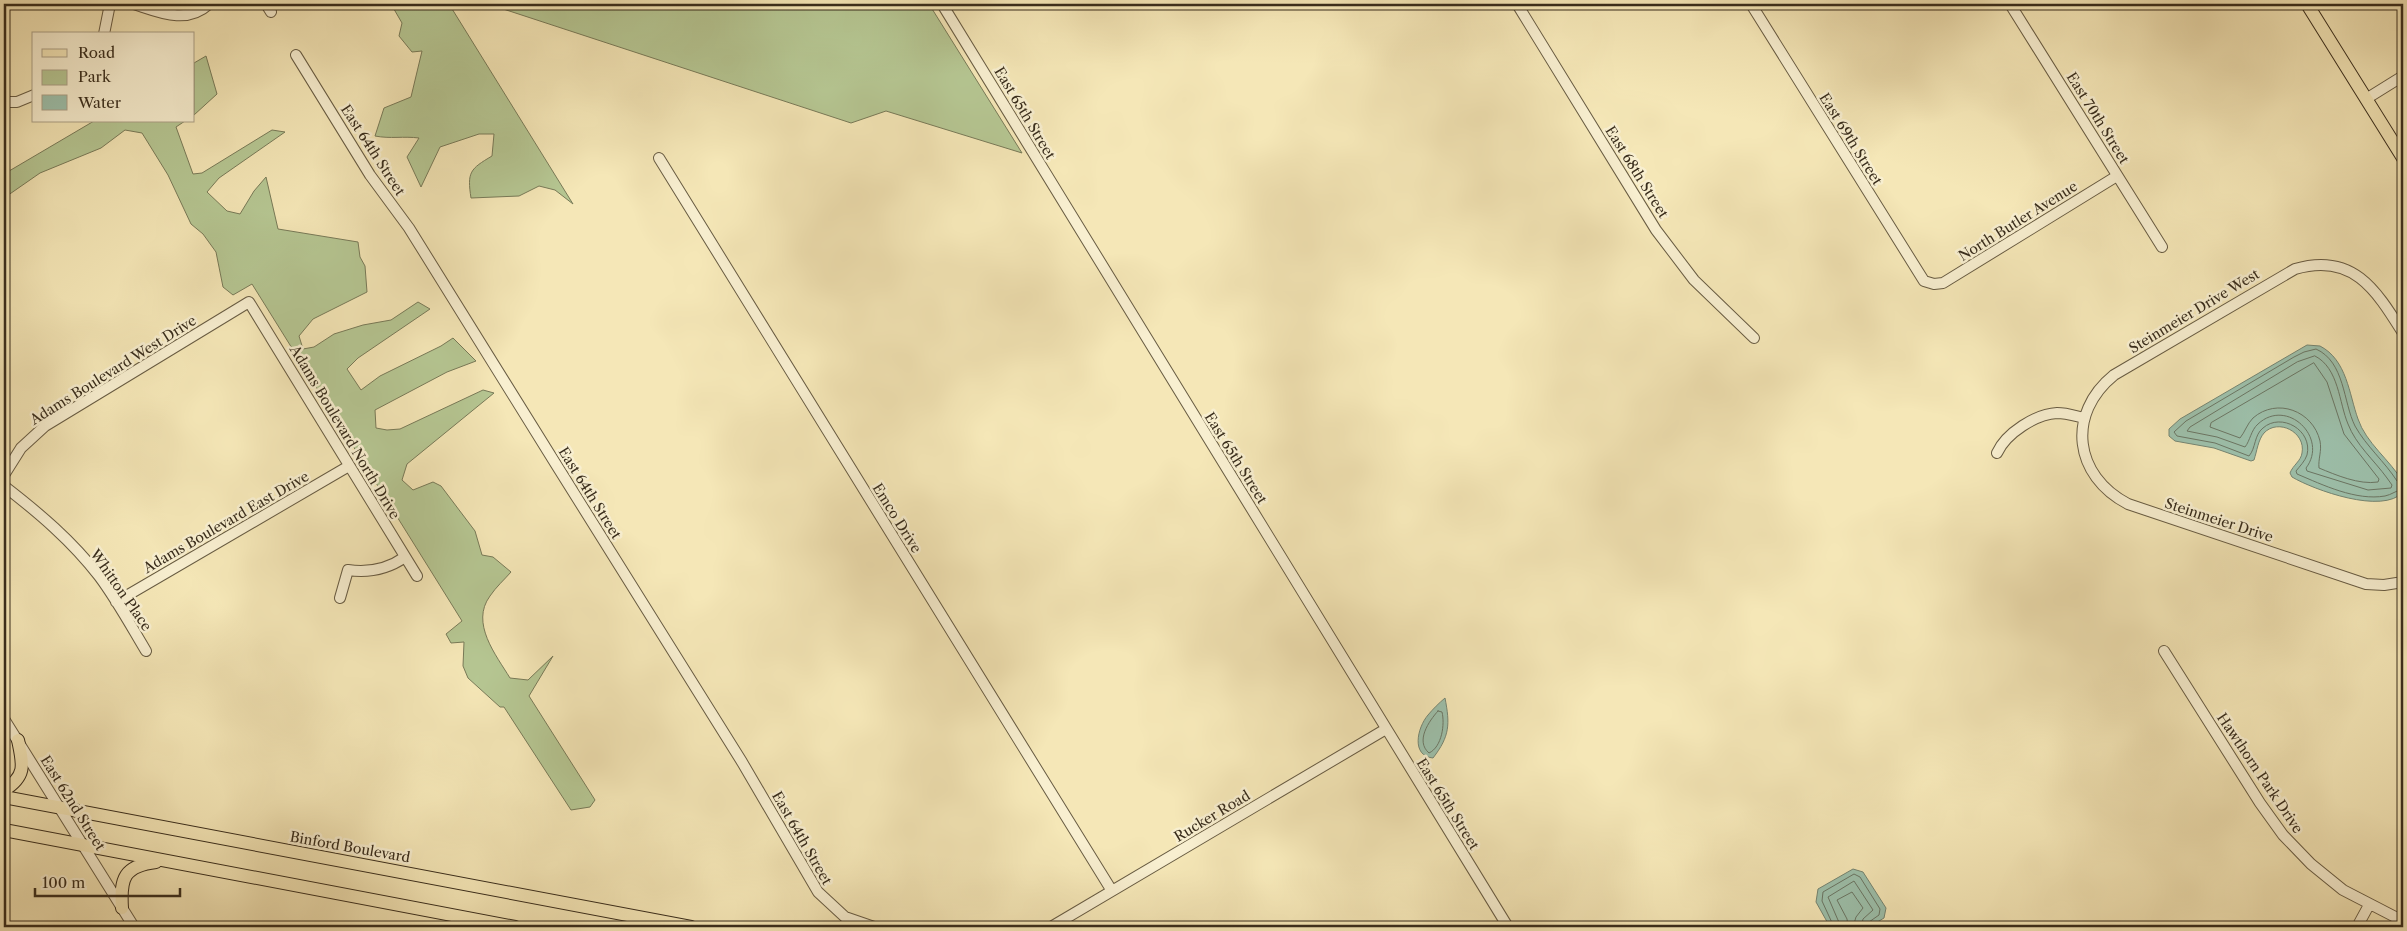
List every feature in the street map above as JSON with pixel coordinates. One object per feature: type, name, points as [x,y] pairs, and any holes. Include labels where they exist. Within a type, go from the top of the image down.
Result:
[{"type":"main road","points":[[2307,4],[2403,158]]},
{"type":"main road","points":[[4,790],[16,783],[20,777],[22,759],[18,740]]},
{"type":"main road","name":"Binford Boulevard","points":[[4,797],[691,927]]},
{"type":"main road","points":[[4,830],[516,927]]},
{"type":"main road","points":[[122,908],[121,890],[126,874],[138,865],[169,861]]},
{"type":"street","points":[[104,32],[110,4]]},
{"type":"street","points":[[134,4],[178,16],[196,13],[209,4]]},
{"type":"street","name":"East 65th Street","points":[[942,4],[1508,927]]},
{"type":"street","name":"East 68th Street","points":[[1517,4],[1656,230],[1694,280],[1754,338]]},
{"type":"street","name":"East 69th Street","points":[[1751,4],[1921,278],[1932,284]]},
{"type":"street","name":"East 70th Street","points":[[2010,4],[2162,247]]},
{"type":"street","name":"East 64th Street","points":[[296,55],[370,175],[409,228],[742,762],[818,892],[845,917],[874,927]]},
{"type":"street","points":[[2366,99],[2403,76]]},
{"type":"street","points":[[4,102],[17,102],[32,96]]},
{"type":"street","name":"Emco Drive","points":[[659,158],[1112,891]]},
{"type":"street","name":"North Butler Avenue","points":[[1932,284],[1943,283],[2117,176]]},
{"type":"street","name":"Steinmeier Drive West","points":[[2084,418],[2095,394],[2114,375],[2295,269],[2312,265],[2341,268],[2350,271],[2370,284],[2403,333]]},
{"type":"street","name":"Adams Boulevard North Drive","points":[[249,302],[417,576]]},
{"type":"street","name":"Adams Boulevard West Drive","points":[[4,476],[21,448],[45,426],[249,302]]},
{"type":"street","points":[[1997,453],[2007,438],[2044,416],[2067,414],[2084,418]]},
{"type":"street","name":"Steinmeier Drive","points":[[2084,418],[2082,442],[2086,460],[2094,476],[2105,490],[2122,501],[2366,584],[2384,585],[2403,582]]},
{"type":"street","name":"Adams Boulevard East Drive","points":[[116,602],[349,466]]},
{"type":"street","name":"Whitton Place","points":[[4,486],[54,527],[73,546],[116,602],[146,652]]},
{"type":"street","points":[[340,598],[348,570],[381,569],[405,557]]},
{"type":"street","name":"Hawthorn Park Drive","points":[[2164,651],[2260,803],[2284,835],[2319,871],[2343,890],[2369,906],[2403,921]]},
{"type":"street","name":"East 62nd Street","points":[[4,719],[134,927]]},
{"type":"street","name":"Rucker Road","points":[[1051,927],[1386,729]]},
{"type":"street","points":[[2357,927],[2369,906]]},
{"type":"green space","points":[[391,4],[449,4],[573,204],[555,190],[539,186],[519,196],[471,198],[470,177],[479,164],[492,156],[494,134],[479,134],[440,147],[421,187],[407,157],[419,138],[375,136],[384,108],[411,97],[422,51],[412,52],[399,36],[402,23]]},
{"type":"green space","points":[[488,4],[929,4],[1022,153],[886,111],[851,123]]},
{"type":"green space","points":[[206,56],[217,94],[195,114],[195,62]]},
{"type":"green space","points":[[92,122],[184,122],[176,127],[193,174],[202,173],[272,130],[285,132],[219,178],[207,192],[227,211],[240,214],[254,191],[266,177],[278,229],[358,242],[360,257],[365,266],[367,292],[313,319],[299,336],[303,349],[314,347],[334,334],[363,325],[391,320],[418,302],[430,309],[358,358],[347,369],[361,390],[380,376],[441,346],[453,338],[476,361],[447,372],[375,410],[376,428],[387,430],[400,429],[483,390],[494,393],[407,464],[402,480],[413,490],[433,482],[441,486],[475,531],[482,555],[493,557],[511,572],[492,593],[485,606],[483,617],[487,638],[510,678],[528,680],[553,656],[529,696],[595,800],[590,807],[571,810],[504,707],[500,707],[468,678],[463,666],[464,642],[451,643],[446,634],[462,621],[252,284],[233,295],[223,287],[216,252],[203,234],[191,224],[168,175],[142,133],[125,130],[101,148],[40,173],[4,198],[4,174]]},
{"type":"water","points":[[2307,345],[2320,346],[2329,352],[2342,369],[2362,428],[2372,444],[2398,474],[2403,482],[2403,492],[2393,498],[2380,501],[2365,501],[2332,494],[2292,477],[2290,473],[2299,461],[2302,445],[2295,433],[2283,427],[2276,427],[2264,433],[2259,442],[2254,460],[2251,461],[2214,448],[2175,441],[2169,436],[2169,429],[2180,419]]},
{"type":"water","points":[[1445,698],[1448,715],[1446,736],[1433,758],[1421,752],[1418,741],[1419,734],[1424,720]]},
{"type":"water","points":[[1853,869],[1863,872],[1886,908],[1884,918],[1869,927],[1830,927],[1816,902],[1818,889]]}]
